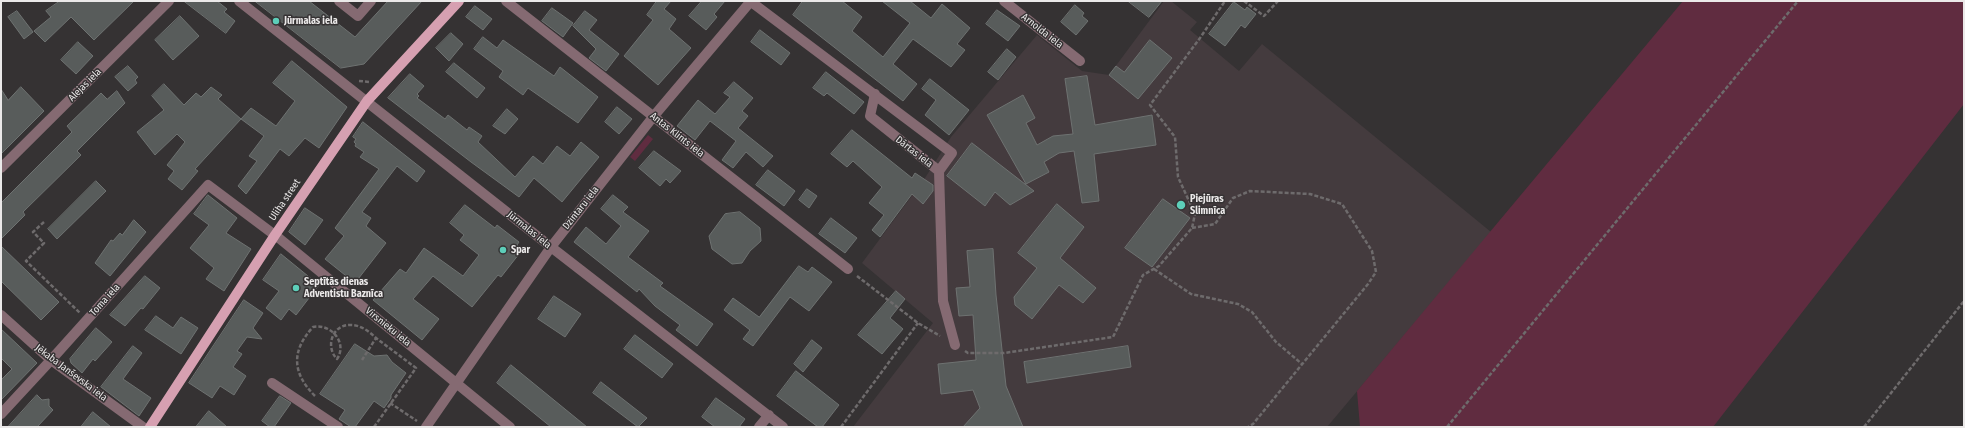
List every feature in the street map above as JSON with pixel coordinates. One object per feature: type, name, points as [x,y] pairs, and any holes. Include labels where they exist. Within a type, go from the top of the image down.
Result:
[{"type":"main road","name":"Uliha street","points":[[150,427],[275,235],[367,101],[458,1]]},
{"type":"street","name":"Alejas iela","points":[[1,168],[169,1]]},
{"type":"street","name":"Jūrmalas iela","points":[[239,1],[551,247],[783,427]]},
{"type":"street","points":[[339,1],[358,16],[371,1]]},
{"type":"street","name":"Antas Klints iela","points":[[506,1],[848,269]]},
{"type":"street","name":"Dzintaru iela","points":[[426,427],[551,247],[653,117],[751,1]]},
{"type":"street","name":"Dārtas iela","points":[[751,1],[875,94],[952,153],[939,171],[870,116],[875,94]]},
{"type":"street","name":"Arnolda iela","points":[[1004,1],[1080,61]]},
{"type":"street","points":[[939,171],[943,302],[956,345]]},
{"type":"street","name":"Virsnieku iela","points":[[208,185],[275,235],[510,427]]},
{"type":"street","name":"Toma iela","points":[[1,414],[208,185]]},
{"type":"street","name":"Jēkaba Janševska iela","points":[[1,315],[51,360],[143,427]]},
{"type":"street","points":[[272,383],[338,427]]},
{"type":"street","points":[[758,427],[769,415]]},
{"type":"path","points":[[848,269],[918,323],[968,353],[1004,353],[1113,337],[1142,276],[1159,266],[1192,228],[1195,214],[1178,177],[1175,137],[1150,105],[1200,38],[1225,1]]},
{"type":"path","points":[[1244,1],[1264,16],[1278,1]]},
{"type":"path","points":[[1447,427],[1798,1]]},
{"type":"path","points":[[359,81],[370,82]]},
{"type":"path","points":[[1192,228],[1215,224],[1233,198],[1250,191],[1310,194],[1342,204],[1372,251],[1376,272],[1368,284],[1253,424],[1248,427]]},
{"type":"path","points":[[44,222],[33,232],[44,243],[26,261],[87,320]]},
{"type":"path","points":[[1154,269],[1190,294],[1238,304],[1252,312],[1276,342],[1302,364]]},
{"type":"path","points":[[1864,427],[1964,301]]},
{"type":"path","points":[[841,427],[918,323]]},
{"type":"path","points":[[315,397],[303,384],[297,367],[299,347],[303,339],[313,327],[324,326],[334,333],[340,342],[342,349],[342,353],[337,359],[332,353],[330,346],[334,333],[339,328],[352,324],[370,332],[416,368],[374,427]]},
{"type":"path","points":[[362,360],[376,338]]},
{"type":"path","points":[[390,403],[412,417]]},
{"type":"shaded area","name":"Piejūras Slimnīca","points":[[1164,1],[1171,1],[1197,22],[1190,30],[1239,71],[1262,44],[1491,232],[1327,427],[853,427],[933,323],[862,263],[925,178],[951,137],[1037,35],[1082,71],[1109,75]]},
{"type":"shaded area","points":[[1683,1],[1964,1],[1964,104],[1713,427],[1360,427],[1357,391]]},
{"type":"shaded area","points":[[648,135],[653,139],[635,161],[630,157]]},
{"type":"building","points":[[60,1],[134,1],[94,40],[71,17],[45,42],[34,31],[51,17],[46,11]]},
{"type":"building","points":[[184,1],[217,1],[227,9],[224,12],[235,21],[226,33]]},
{"type":"building","points":[[255,1],[309,1],[355,37],[388,1],[422,1],[364,64],[341,68]]},
{"type":"building","points":[[657,1],[671,1],[664,9],[676,19],[669,29],[691,48],[658,85],[624,56],[653,20],[647,15]]},
{"type":"building","points":[[702,1],[725,1],[714,14],[717,17],[706,30],[689,16]]},
{"type":"building","points":[[803,1],[842,1],[862,17],[852,31],[883,57],[910,23],[882,1],[910,1],[931,18],[942,4],[970,28],[957,44],[965,50],[951,67],[913,39],[893,64],[917,84],[903,101],[793,15]]},
{"type":"building","points":[[1128,1],[1162,1],[1149,17]]},
{"type":"building","points":[[1234,2],[1245,10],[1247,7],[1256,14],[1245,28],[1241,25],[1225,46],[1209,34]]},
{"type":"building","points":[[1075,5],[1084,13],[1082,16],[1088,21],[1076,35],[1061,22]]},
{"type":"building","points":[[475,6],[492,19],[483,30],[466,17]]},
{"type":"building","points":[[552,8],[573,23],[563,37],[542,21]]},
{"type":"building","points":[[997,10],[1020,26],[1008,41],[986,24]]},
{"type":"building","points":[[17,11],[33,32],[24,39],[8,17]]},
{"type":"building","points":[[585,11],[597,20],[589,30],[619,54],[606,71],[589,58],[596,49],[573,26]]},
{"type":"building","points":[[180,16],[199,36],[173,60],[155,40]]},
{"type":"building","points":[[760,30],[790,53],[781,65],[751,42]]},
{"type":"building","points":[[451,33],[463,44],[449,61],[436,48]]},
{"type":"building","points":[[483,37],[497,48],[503,40],[554,76],[560,67],[598,97],[578,123],[528,88],[523,95],[499,77],[503,71],[474,49]]},
{"type":"building","points":[[1150,40],[1172,58],[1138,99],[1109,75],[1116,66],[1124,72]]},
{"type":"building","points":[[78,42],[93,56],[76,74],[61,60]]},
{"type":"building","points":[[1007,49],[1016,57],[998,80],[988,72]]},
{"type":"building","points":[[292,61],[347,107],[319,148],[305,138],[289,156],[280,149],[246,194],[238,186],[257,161],[249,156],[264,136],[241,119],[251,108],[276,126],[295,101],[273,83]]},
{"type":"building","points":[[454,63],[485,88],[477,98],[446,72]]},
{"type":"building","points":[[128,66],[138,77],[135,80],[137,83],[128,91],[115,77]]},
{"type":"building","points":[[826,72],[864,102],[854,114],[827,93],[824,96],[813,88]]},
{"type":"building","points":[[410,74],[424,86],[417,94],[419,96],[417,98],[445,119],[448,115],[467,130],[469,127],[482,136],[478,142],[515,177],[533,156],[543,164],[557,146],[570,156],[581,142],[599,157],[562,202],[534,178],[519,197],[388,98]]},
{"type":"building","points":[[1087,76],[1095,125],[1152,115],[1156,145],[1094,154],[1099,201],[1082,203],[1074,151],[1059,153],[1044,162],[1049,172],[1026,184],[987,115],[1023,95],[1035,118],[1026,123],[1037,145],[1053,136],[1073,134],[1065,79]]},
{"type":"building","points":[[930,79],[969,110],[949,135],[925,115],[936,100],[922,89]]},
{"type":"building","points":[[734,82],[753,98],[742,111],[748,116],[738,128],[773,156],[763,167],[746,152],[733,168],[722,160],[736,141],[710,121],[695,140],[677,126],[698,100],[715,114],[730,97],[724,93]]},
{"type":"building","points":[[164,84],[184,105],[196,93],[201,97],[211,87],[222,95],[218,99],[241,119],[195,169],[198,171],[182,190],[168,179],[174,171],[167,165],[185,142],[177,134],[155,155],[137,132],[164,110],[152,96]]},
{"type":"building","points":[[21,87],[44,111],[1,154],[1,89],[8,100]]},
{"type":"building","points":[[117,91],[125,103],[77,151],[81,155],[23,212],[25,215],[1,239],[1,203],[72,132],[67,126],[101,93],[107,99]]},
{"type":"building","points":[[617,107],[632,119],[619,134],[605,122]]},
{"type":"building","points":[[507,109],[518,119],[505,134],[493,126]]},
{"type":"building","points":[[363,122],[425,171],[417,182],[397,166],[362,212],[371,218],[366,226],[386,243],[355,283],[325,259],[344,236],[335,228],[379,169],[360,157],[364,152],[355,146],[356,144],[354,142],[356,139],[353,137]]},
{"type":"building","points":[[852,130],[912,178],[915,173],[933,185],[933,191],[923,204],[912,194],[880,237],[872,230],[884,215],[869,203],[882,187],[853,161],[847,167],[831,154]]},
{"type":"building","points":[[972,143],[1034,191],[1010,205],[995,192],[985,206],[947,176]]},
{"type":"building","points":[[654,151],[681,171],[670,183],[666,179],[660,186],[639,168]]},
{"type":"building","points":[[768,170],[795,191],[784,206],[756,185]]},
{"type":"building","points":[[96,181],[106,191],[57,239],[48,229]]},
{"type":"building","points":[[807,189],[817,196],[809,208],[799,200]]},
{"type":"building","points":[[208,195],[237,218],[226,233],[251,249],[224,291],[206,279],[214,268],[190,248],[209,225],[194,214]]},
{"type":"building","points":[[613,195],[628,207],[623,212],[649,231],[628,257],[663,283],[660,286],[713,324],[697,346],[676,330],[680,325],[655,306],[639,289],[637,292],[574,242],[586,227],[606,244],[621,226],[601,209]]},
{"type":"building","points":[[1163,199],[1190,218],[1152,267],[1125,248]]},
{"type":"building","points":[[1057,204],[1084,227],[1060,258],[1096,288],[1083,303],[1059,285],[1032,319],[1015,305],[1014,297],[1037,268],[1018,253]]},
{"type":"building","points":[[465,205],[495,228],[497,225],[519,242],[517,245],[519,247],[516,251],[519,254],[501,277],[498,275],[472,307],[433,276],[413,299],[439,319],[422,340],[373,300],[400,269],[406,273],[424,248],[463,276],[479,255],[460,240],[464,235],[450,223]]},
{"type":"building","points":[[305,208],[323,220],[305,245],[289,232]]},
{"type":"building","points":[[740,212],[760,228],[761,241],[750,251],[742,263],[732,264],[712,249],[709,236],[725,214]]},
{"type":"building","points":[[831,218],[857,238],[845,253],[819,234]]},
{"type":"building","points":[[134,220],[146,232],[110,276],[95,263],[111,240],[113,241],[120,233],[122,235]]},
{"type":"building","points":[[1,246],[59,302],[41,320],[1,281]]},
{"type":"building","points":[[993,249],[996,295],[1006,386],[1023,427],[963,427],[980,408],[973,390],[941,394],[938,364],[976,360],[973,315],[959,316],[956,288],[970,287],[967,251]]},
{"type":"building","name":"Septītās dienas Adventistu Baznīca","points":[[281,254],[319,285],[296,315],[289,309],[281,320],[266,308],[279,291],[263,280]]},
{"type":"building","points":[[799,266],[808,272],[812,267],[832,282],[809,311],[790,297],[753,346],[743,339],[750,330],[724,310],[733,298],[759,317]]},
{"type":"building","points":[[145,276],[160,288],[143,309],[141,308],[125,326],[110,315]]},
{"type":"building","points":[[896,291],[905,299],[890,318],[903,329],[882,354],[858,335]]},
{"type":"building","points":[[554,296],[581,314],[565,337],[538,319]]},
{"type":"building","points":[[244,300],[263,313],[253,328],[262,339],[247,337],[237,351],[242,354],[233,367],[246,376],[234,395],[220,386],[212,398],[189,383]]},
{"type":"building","points":[[156,316],[173,328],[181,317],[198,328],[181,354],[145,330]]},
{"type":"building","points":[[96,328],[112,342],[95,361],[93,359],[82,373],[71,363],[70,359]]},
{"type":"building","points":[[1,329],[37,363],[1,400],[1,380],[12,369],[1,358]]},
{"type":"building","points":[[635,335],[673,364],[662,378],[624,349]]},
{"type":"building","points":[[812,340],[822,348],[803,372],[794,364]]},
{"type":"building","points":[[355,344],[374,356],[387,355],[392,362],[406,373],[384,408],[374,401],[355,427],[351,427],[339,419],[345,410],[320,394]]},
{"type":"building","points":[[133,346],[142,353],[123,379],[151,398],[139,416],[101,387]]},
{"type":"building","points":[[1128,346],[1131,367],[1027,383],[1024,362]]},
{"type":"building","points":[[511,365],[587,427],[551,427],[497,383]]},
{"type":"building","points":[[796,371],[839,405],[822,427],[818,427],[777,396]]},
{"type":"building","points":[[601,382],[647,418],[638,427],[593,393]]},
{"type":"building","points":[[37,395],[42,400],[49,399],[49,406],[53,410],[37,427],[8,427]]},
{"type":"building","points":[[280,396],[291,403],[274,427],[270,427],[262,421]]},
{"type":"building","points":[[716,398],[745,419],[739,427],[715,427],[702,417]]},
{"type":"building","points":[[209,411],[227,427],[196,427]]},
{"type":"building","points":[[93,412],[111,427],[81,427]]},
{"type":"place","name":"Jūrmalas iela","points":[[276,21]]},
{"type":"place","name":"Piejūras Slimnīca","points":[[1181,205]]},
{"type":"place","name":"Spar","points":[[503,250]]},
{"type":"place","name":"Septītās dienas Adventistu Baznīca","points":[[296,288]]}]
